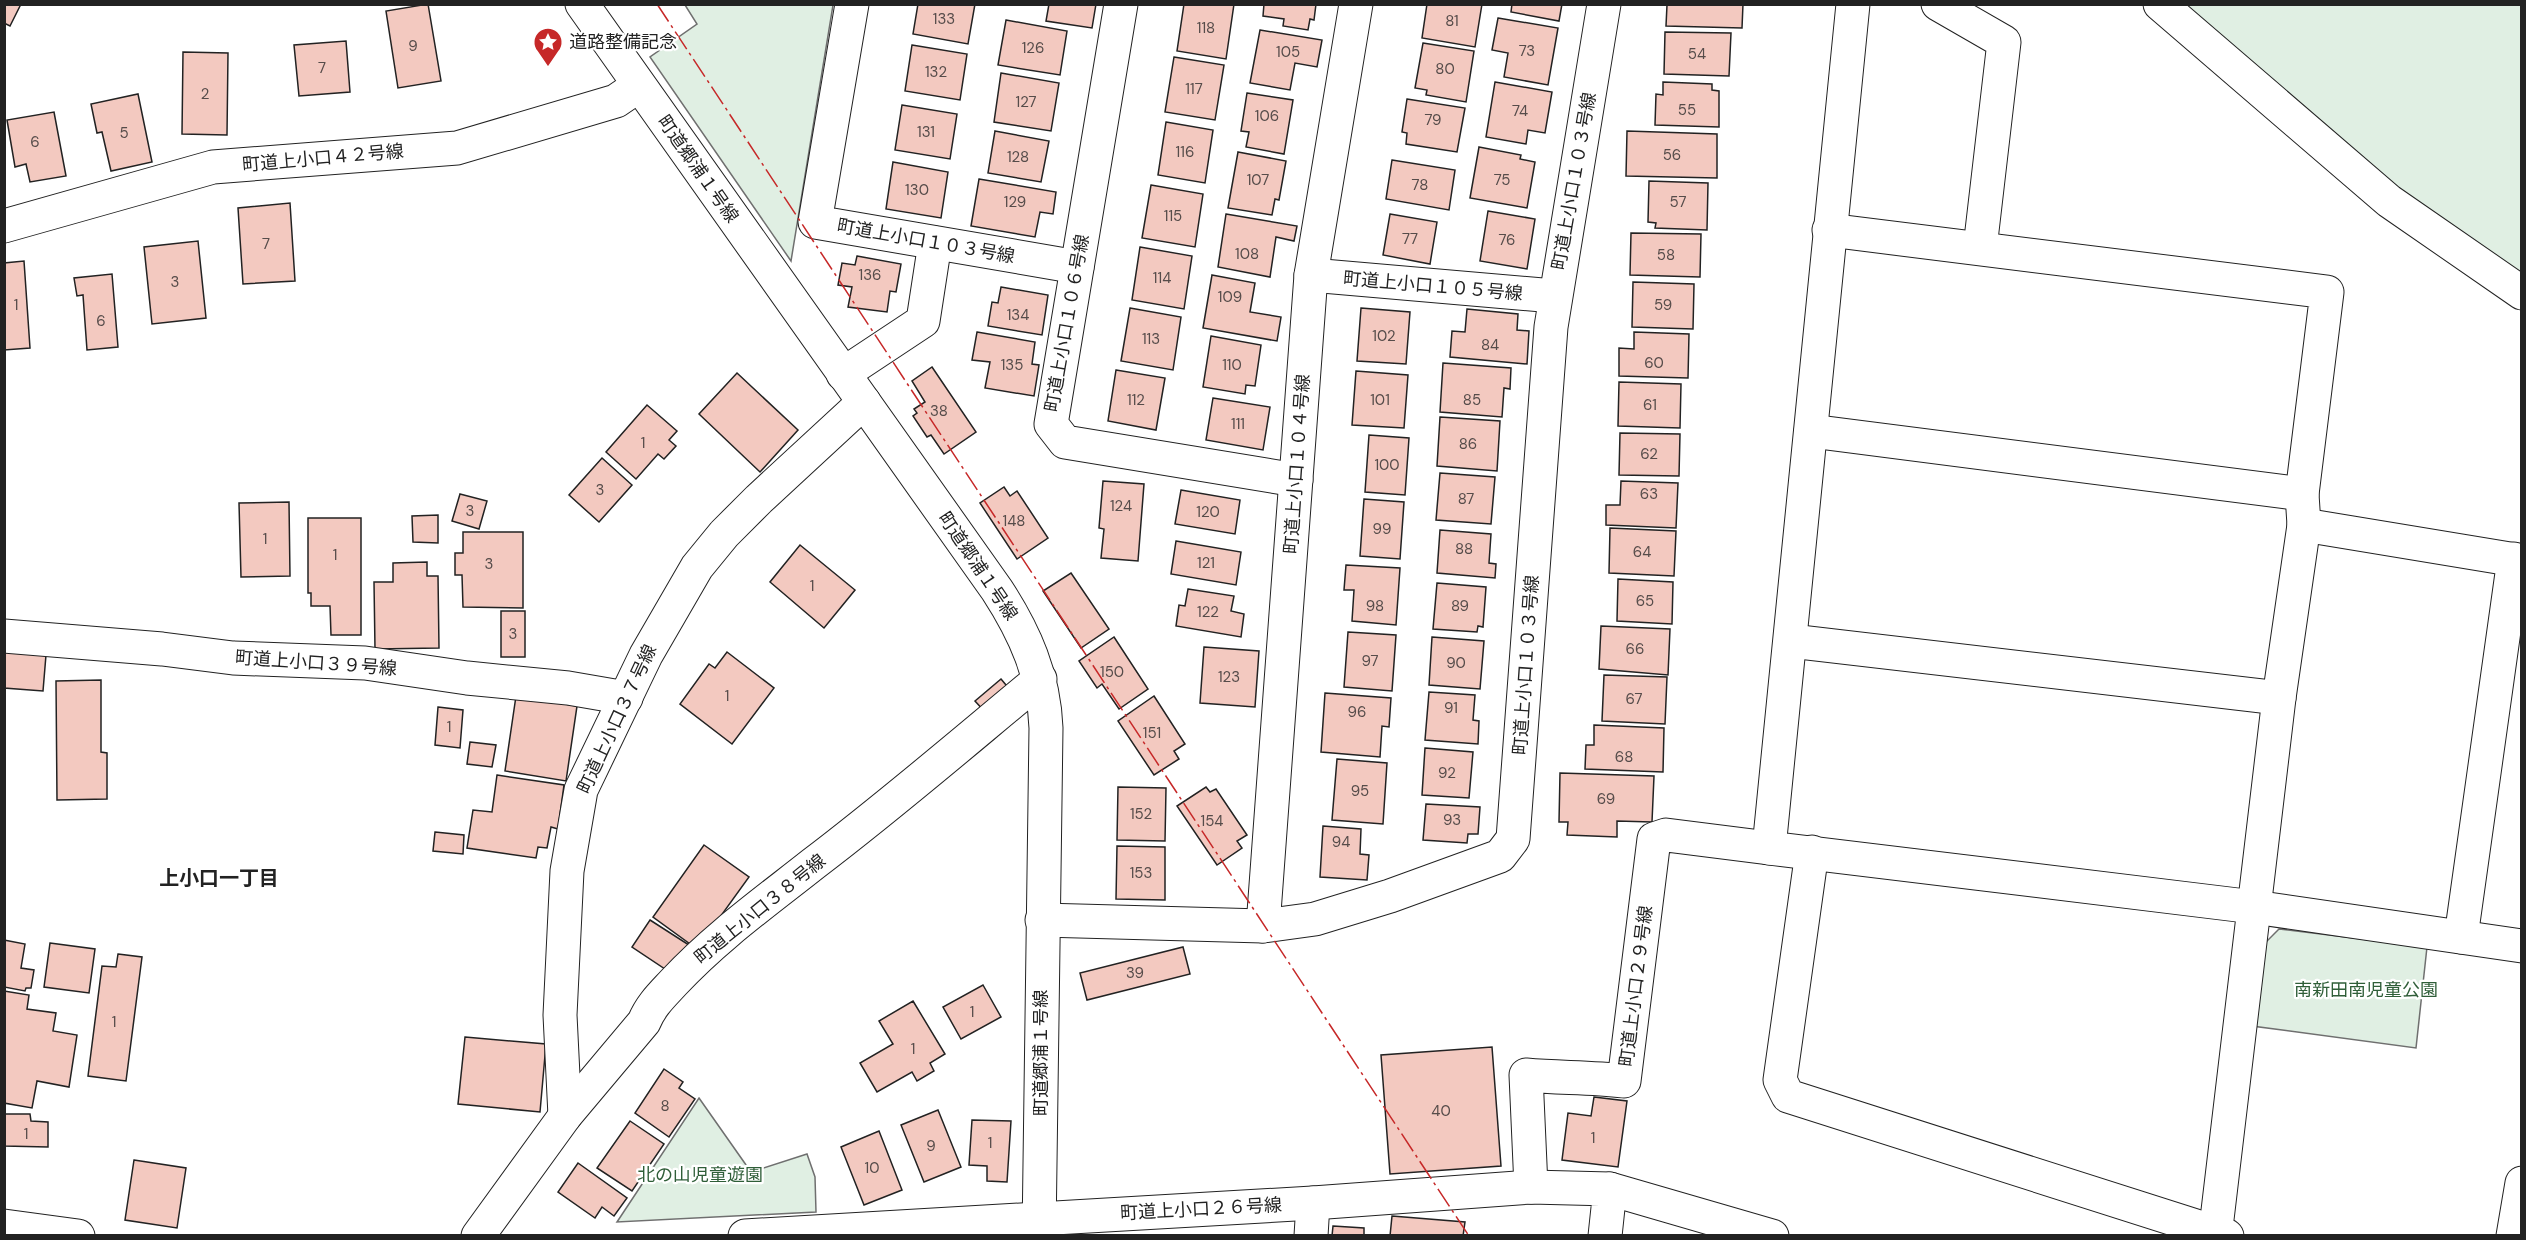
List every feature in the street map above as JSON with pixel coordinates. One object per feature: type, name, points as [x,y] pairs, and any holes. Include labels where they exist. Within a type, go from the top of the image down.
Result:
[{"type":"street","name":"町道郷浦１号線","points":[[582,4],[1012,612],[1033,655],[1040,680],[1046,728],[1039,1228]]},
{"type":"street","name":"町道上小口１０３号線","points":[[852,4],[815,222],[1077,267]]},
{"type":"street","name":"町道上小口１０６号線","points":[[1121,4],[1051,424],[1065,442],[1296,480]]},
{"type":"street","name":"町道上小口１０４号線","points":[[1263,926],[1311,275],[1356,4]]},
{"type":"street","name":"町道上小口１０３号線","points":[[1042,920],[1263,926],[1315,919],[1390,896],[1500,856],[1513,839],[1554,297],[1604,4]]},
{"type":"street","points":[[1853,4],[1769,848],[2254,907],[2522,946]]},
{"type":"street","points":[[1938,4],[2004,42],[1980,248]]},
{"type":"street","points":[[2160,4],[2389,201],[2522,293]]},
{"type":"street","name":"町道上小口４２号線","points":[[4,226],[213,167],[457,148],[616,101],[638,86]]},
{"type":"street","points":[[1812,852],[1780,1080],[1788,1096],[2219,1234],[2254,907],[2303,510],[2327,292],[1829,230]]},
{"type":"street","points":[[843,374],[923,321],[935,243]]},
{"type":"street","name":"町道上小口１０５号線","points":[[1311,275],[1554,297]]},
{"type":"street","name":"町道上小口３７号線","points":[[565,1116],[560,1015],[567,871],[581,790],[646,655],[697,567],[724,534],[759,499],[864,402]]},
{"type":"street","points":[[1811,431],[2303,510],[2518,560],[2461,937]]},
{"type":"street","name":"町道上小口３９号線","points":[[4,636],[162,649],[233,658],[365,663],[467,678],[568,688],[626,698]]},
{"type":"street","points":[[1791,641],[2279,698]]},
{"type":"street","name":"町道上小口３８号線","points":[[478,1236],[565,1116],[644,1022],[649,1010],[664,991],[723,934],[1040,680]]},
{"type":"street","name":"町道上小口２９号線","points":[[1531,1187],[1526,1076],[1569,1079],[1587,1076],[1624,1081],[1654,839],[1666,835],[1769,848]]},
{"type":"street","points":[[2512,1236],[2522,1183]]},
{"type":"street","name":"町道上小口２６号線","points":[[745,1236],[1039,1228],[1313,1203],[1531,1187],[1610,1189],[1772,1236]]},
{"type":"street","points":[[1605,1236],[1610,1189]]},
{"type":"street","points":[[1311,1236],[1313,1203]]},
{"type":"street","points":[[4,1226],[78,1236]]},
{"type":"green space","points":[[685,5],[833,5],[791,261],[650,57],[697,24]]},
{"type":"green space","points":[[2176,5],[2521,5],[2521,280],[2394,191]]},
{"type":"green space","name":"南新田南児童公園","points":[[2279,929],[2427,947],[2416,1048],[2252,1026],[2264,944]]},
{"type":"green space","name":"北の山児童遊園","points":[[699,1098],[751,1172],[807,1154],[815,1177],[816,1212],[617,1222]]},
{"type":"building","points":[[4,4],[21,4],[10,26],[4,23]]},
{"type":"building","points":[[428,4],[441,81],[398,88],[386,11]]},
{"type":"building","points":[[918,4],[975,4],[968,44],[913,34]]},
{"type":"building","points":[[1049,4],[1096,4],[1092,28],[1046,21]]},
{"type":"building","points":[[1184,4],[1234,4],[1226,59],[1177,51]]},
{"type":"building","points":[[1264,4],[1316,4],[1314,20],[1310,19],[1308,30],[1283,26],[1284,19],[1263,16]]},
{"type":"building","points":[[1427,4],[1482,4],[1475,47],[1422,38]]},
{"type":"building","points":[[1512,4],[1562,4],[1559,21],[1511,12]]},
{"type":"building","points":[[1743,4],[1742,28],[1666,26],[1667,5]]},
{"type":"building","points":[[1498,18],[1558,28],[1548,85],[1504,77],[1508,53],[1492,50]]},
{"type":"building","points":[[1006,20],[1067,31],[1060,75],[998,65]]},
{"type":"building","points":[[1260,30],[1322,40],[1317,67],[1295,63],[1290,90],[1250,83]]},
{"type":"building","points":[[1665,32],[1731,33],[1729,76],[1664,74]]},
{"type":"building","points":[[346,41],[350,92],[299,96],[294,45]]},
{"type":"building","points":[[1423,43],[1474,51],[1466,102],[1426,95],[1427,90],[1415,88]]},
{"type":"building","points":[[912,45],[967,54],[960,100],[905,91]]},
{"type":"building","points":[[183,52],[228,53],[227,135],[182,134]]},
{"type":"building","points":[[1174,57],[1224,65],[1215,120],[1165,112]]},
{"type":"building","points":[[1001,73],[1059,83],[1051,131],[994,122]]},
{"type":"building","points":[[1495,82],[1552,92],[1545,133],[1528,130],[1526,144],[1486,137]]},
{"type":"building","points":[[1663,82],[1712,84],[1712,90],[1719,91],[1719,127],[1655,125],[1656,94],[1663,95]]},
{"type":"building","points":[[1247,93],[1293,100],[1284,154],[1246,147],[1249,132],[1241,131]]},
{"type":"building","points":[[138,94],[152,162],[111,171],[102,132],[97,133],[91,104]]},
{"type":"building","points":[[1407,99],[1465,108],[1457,152],[1406,144],[1407,133],[1402,132]]},
{"type":"building","points":[[902,105],[957,114],[950,159],[895,150]]},
{"type":"building","points":[[54,112],[66,176],[30,182],[26,164],[15,167],[7,120]]},
{"type":"building","points":[[1166,122],[1213,130],[1205,183],[1158,175]]},
{"type":"building","points":[[995,131],[1049,141],[1041,182],[988,173]]},
{"type":"building","points":[[1627,131],[1717,134],[1717,178],[1626,176]]},
{"type":"building","points":[[1479,147],[1521,155],[1520,159],[1535,162],[1527,208],[1470,198]]},
{"type":"building","points":[[1238,152],[1286,161],[1279,200],[1275,199],[1272,215],[1228,208]]},
{"type":"building","points":[[1392,160],[1455,170],[1449,210],[1386,199]]},
{"type":"building","points":[[893,162],[948,172],[941,218],[886,209]]},
{"type":"building","points":[[979,179],[1056,192],[1053,214],[1040,212],[1035,237],[971,226]]},
{"type":"building","points":[[1649,181],[1708,183],[1707,230],[1655,228],[1656,223],[1648,222]]},
{"type":"building","points":[[1151,185],[1203,194],[1195,247],[1142,238]]},
{"type":"building","points":[[290,203],[295,281],[243,284],[238,208]]},
{"type":"building","points":[[1488,211],[1535,219],[1527,269],[1480,261]]},
{"type":"building","points":[[1226,214],[1297,226],[1294,241],[1276,237],[1270,277],[1218,267]]},
{"type":"building","points":[[1390,214],[1437,222],[1430,264],[1383,255]]},
{"type":"building","points":[[1631,233],[1701,234],[1700,277],[1630,275]]},
{"type":"building","points":[[198,241],[206,318],[152,324],[144,247]]},
{"type":"building","points":[[1140,247],[1192,256],[1184,309],[1132,300]]},
{"type":"building","points":[[857,256],[901,264],[896,292],[890,291],[887,312],[848,307],[852,287],[838,285],[842,263],[855,265]]},
{"type":"building","points":[[24,261],[30,348],[4,350],[4,263]]},
{"type":"building","points":[[112,274],[118,347],[87,350],[83,295],[77,296],[74,278]]},
{"type":"building","points":[[1212,275],[1255,283],[1250,312],[1281,317],[1277,341],[1203,328]]},
{"type":"building","points":[[1633,282],[1694,284],[1693,329],[1632,327]]},
{"type":"building","points":[[1001,287],[1048,295],[1042,335],[988,326],[992,302],[998,303]]},
{"type":"building","points":[[1130,308],[1181,317],[1173,370],[1121,361]]},
{"type":"building","points":[[1361,308],[1410,312],[1406,364],[1357,361]]},
{"type":"building","points":[[1467,309],[1518,314],[1517,330],[1529,331],[1527,364],[1450,357],[1452,331],[1465,332]]},
{"type":"building","points":[[977,332],[1035,342],[1032,364],[1039,365],[1034,396],[985,388],[990,362],[972,360]]},
{"type":"building","points":[[1634,332],[1689,334],[1688,378],[1619,376],[1619,348],[1634,349]]},
{"type":"building","points":[[1211,336],[1261,345],[1255,386],[1246,385],[1245,394],[1203,387]]},
{"type":"building","points":[[1443,363],[1511,368],[1510,389],[1504,388],[1502,417],[1440,412]]},
{"type":"building","points":[[932,367],[976,432],[944,454],[931,435],[927,437],[913,416],[917,413],[914,409],[925,402],[912,381]]},
{"type":"building","points":[[1116,370],[1165,378],[1156,430],[1108,421]]},
{"type":"building","points":[[1356,371],[1408,375],[1404,428],[1352,425]]},
{"type":"building","points":[[737,373],[798,430],[760,472],[699,414]]},
{"type":"building","points":[[1619,382],[1681,384],[1680,428],[1618,426]]},
{"type":"building","points":[[1213,398],[1270,407],[1263,450],[1206,440]]},
{"type":"building","points":[[647,405],[677,431],[669,440],[676,446],[664,459],[658,454],[636,479],[606,452]]},
{"type":"building","points":[[1440,417],[1500,421],[1497,471],[1437,466]]},
{"type":"building","points":[[1620,433],[1680,434],[1679,476],[1619,475]]},
{"type":"building","points":[[1369,435],[1409,438],[1405,495],[1365,492]]},
{"type":"building","points":[[602,458],[632,485],[599,522],[569,495]]},
{"type":"building","points":[[1440,473],[1495,477],[1491,524],[1436,520]]},
{"type":"building","points":[[1103,481],[1144,484],[1138,561],[1101,558],[1104,529],[1099,528]]},
{"type":"building","points":[[1621,481],[1678,483],[1676,528],[1606,525],[1606,505],[1620,505]]},
{"type":"building","points":[[1004,487],[1010,496],[1017,491],[1048,538],[1017,559],[980,503]]},
{"type":"building","points":[[1181,490],[1240,500],[1235,534],[1175,524]]},
{"type":"building","points":[[460,494],[487,501],[479,529],[452,521]]},
{"type":"building","points":[[1364,499],[1404,502],[1400,559],[1360,556]]},
{"type":"building","points":[[289,502],[290,576],[241,577],[239,503]]},
{"type":"building","points":[[438,515],[438,543],[413,542],[412,516]]},
{"type":"building","points":[[308,518],[361,518],[361,635],[331,635],[330,606],[311,606],[311,593],[308,593]]},
{"type":"building","points":[[1610,528],[1676,531],[1674,576],[1609,573]]},
{"type":"building","points":[[1440,530],[1491,534],[1489,563],[1496,564],[1495,578],[1437,573]]},
{"type":"building","points":[[463,532],[523,532],[523,608],[463,607],[462,575],[455,575],[455,553],[463,553]]},
{"type":"building","points":[[1176,541],[1241,552],[1236,585],[1171,574]]},
{"type":"building","points":[[800,545],[855,590],[824,628],[770,582]]},
{"type":"building","points":[[427,562],[427,576],[438,576],[439,648],[375,649],[374,582],[393,582],[393,563]]},
{"type":"building","points":[[1346,565],[1400,568],[1396,625],[1352,621],[1354,590],[1344,590]]},
{"type":"building","points":[[1071,573],[1109,629],[1081,648],[1043,591]]},
{"type":"building","points":[[1618,579],[1673,582],[1672,624],[1617,621]]},
{"type":"building","points":[[1437,583],[1486,587],[1483,627],[1478,626],[1477,632],[1433,629]]},
{"type":"building","points":[[1188,589],[1234,596],[1231,611],[1244,614],[1241,637],[1176,626],[1179,605],[1185,606]]},
{"type":"building","points":[[501,611],[525,611],[525,657],[501,657]]},
{"type":"building","points":[[1601,626],[1670,629],[1668,675],[1599,669]]},
{"type":"building","points":[[1348,632],[1396,635],[1392,691],[1344,687]]},
{"type":"building","points":[[1114,637],[1148,689],[1119,709],[1102,684],[1097,688],[1079,661]]},
{"type":"building","points":[[1432,637],[1484,641],[1480,689],[1429,685]]},
{"type":"building","points":[[1204,647],[1259,651],[1255,707],[1200,703]]},
{"type":"building","points":[[4,651],[46,655],[43,691],[4,688]]},
{"type":"building","points":[[727,652],[774,688],[732,744],[680,704],[709,664],[715,668]]},
{"type":"building","points":[[1604,675],[1667,677],[1665,724],[1602,721]]},
{"type":"building","points":[[1001,679],[1011,691],[986,713],[975,701]]},
{"type":"building","points":[[101,680],[101,752],[107,753],[107,799],[57,800],[56,681]]},
{"type":"building","points":[[1429,692],[1475,695],[1473,720],[1479,721],[1478,744],[1425,740]]},
{"type":"building","points":[[1325,693],[1391,698],[1389,727],[1382,726],[1380,757],[1321,752]]},
{"type":"building","points":[[516,696],[577,706],[566,781],[505,771]]},
{"type":"building","points":[[1154,696],[1185,744],[1174,751],[1179,759],[1154,775],[1118,721]]},
{"type":"building","points":[[438,707],[463,710],[460,748],[435,745]]},
{"type":"building","points":[[1594,725],[1664,728],[1663,772],[1585,769],[1586,745],[1594,745]]},
{"type":"building","points":[[470,742],[496,745],[492,767],[467,764]]},
{"type":"building","points":[[1425,748],[1473,752],[1469,798],[1422,795]]},
{"type":"building","points":[[1337,759],[1387,763],[1383,824],[1332,820]]},
{"type":"building","points":[[1560,773],[1654,776],[1652,822],[1617,821],[1617,837],[1567,835],[1568,822],[1559,822]]},
{"type":"building","points":[[497,775],[564,785],[558,829],[551,827],[547,848],[538,847],[536,858],[467,848],[473,810],[492,812]]},
{"type":"building","points":[[1118,787],[1166,788],[1165,841],[1117,840]]},
{"type":"building","points":[[1206,787],[1210,792],[1216,789],[1247,835],[1237,841],[1242,848],[1217,865],[1177,806]]},
{"type":"building","points":[[1426,804],[1480,807],[1478,834],[1468,834],[1467,843],[1423,840]]},
{"type":"building","points":[[1323,826],[1361,829],[1360,854],[1369,855],[1367,880],[1320,877]]},
{"type":"building","points":[[435,832],[464,835],[463,854],[433,851]]},
{"type":"building","points":[[704,845],[749,877],[697,949],[653,917]]},
{"type":"building","points":[[1117,846],[1165,847],[1165,900],[1116,899]]},
{"type":"building","points":[[650,920],[689,945],[671,973],[632,947]]},
{"type":"building","points":[[4,940],[25,944],[21,968],[34,970],[31,988],[26,988],[25,991],[4,987]]},
{"type":"building","points":[[50,943],[95,949],[89,993],[44,987]]},
{"type":"building","points":[[1183,947],[1190,974],[1087,1000],[1080,973]]},
{"type":"building","points":[[118,954],[142,957],[126,1081],[88,1076],[102,966],[116,967]]},
{"type":"building","points":[[983,985],[1001,1017],[961,1039],[943,1007]]},
{"type":"building","points":[[4,991],[29,995],[27,1009],[56,1013],[53,1031],[77,1035],[69,1087],[37,1081],[32,1108],[4,1103]]},
{"type":"building","points":[[913,1001],[945,1054],[930,1063],[934,1071],[917,1081],[912,1072],[877,1092],[860,1063],[893,1044],[879,1021]]},
{"type":"building","points":[[465,1037],[546,1044],[540,1112],[458,1104]]},
{"type":"building","points":[[1492,1047],[1501,1166],[1390,1174],[1381,1055]]},
{"type":"building","points":[[664,1069],[683,1082],[679,1088],[695,1099],[669,1137],[635,1113]]},
{"type":"building","points":[[1594,1097],[1627,1101],[1618,1167],[1562,1160],[1568,1113],[1591,1116]]},
{"type":"building","points":[[938,1110],[961,1167],[924,1182],[901,1125]]},
{"type":"building","points":[[4,1114],[30,1114],[31,1121],[48,1122],[48,1147],[4,1146]]},
{"type":"building","points":[[972,1120],[1011,1121],[1007,1182],[987,1181],[987,1166],[969,1165]]},
{"type":"building","points":[[630,1121],[664,1144],[632,1191],[597,1168]]},
{"type":"building","points":[[879,1131],[902,1190],[864,1205],[841,1147]]},
{"type":"building","points":[[134,1160],[186,1168],[177,1228],[125,1220]]},
{"type":"building","points":[[578,1163],[627,1198],[614,1216],[602,1207],[595,1218],[558,1192]]},
{"type":"building","points":[[1392,1216],[1465,1222],[1463,1236],[1390,1236]]},
{"type":"building","points":[[1333,1226],[1364,1228],[1364,1236],[1332,1236]]},
{"type":"power","points":[[657,4],[1469,1236]]},
{"type":"place","name":"道路整備記念","points":[[548,68]]},
{"type":"district","name":"上小口一丁目","points":[[219,878]]}]
